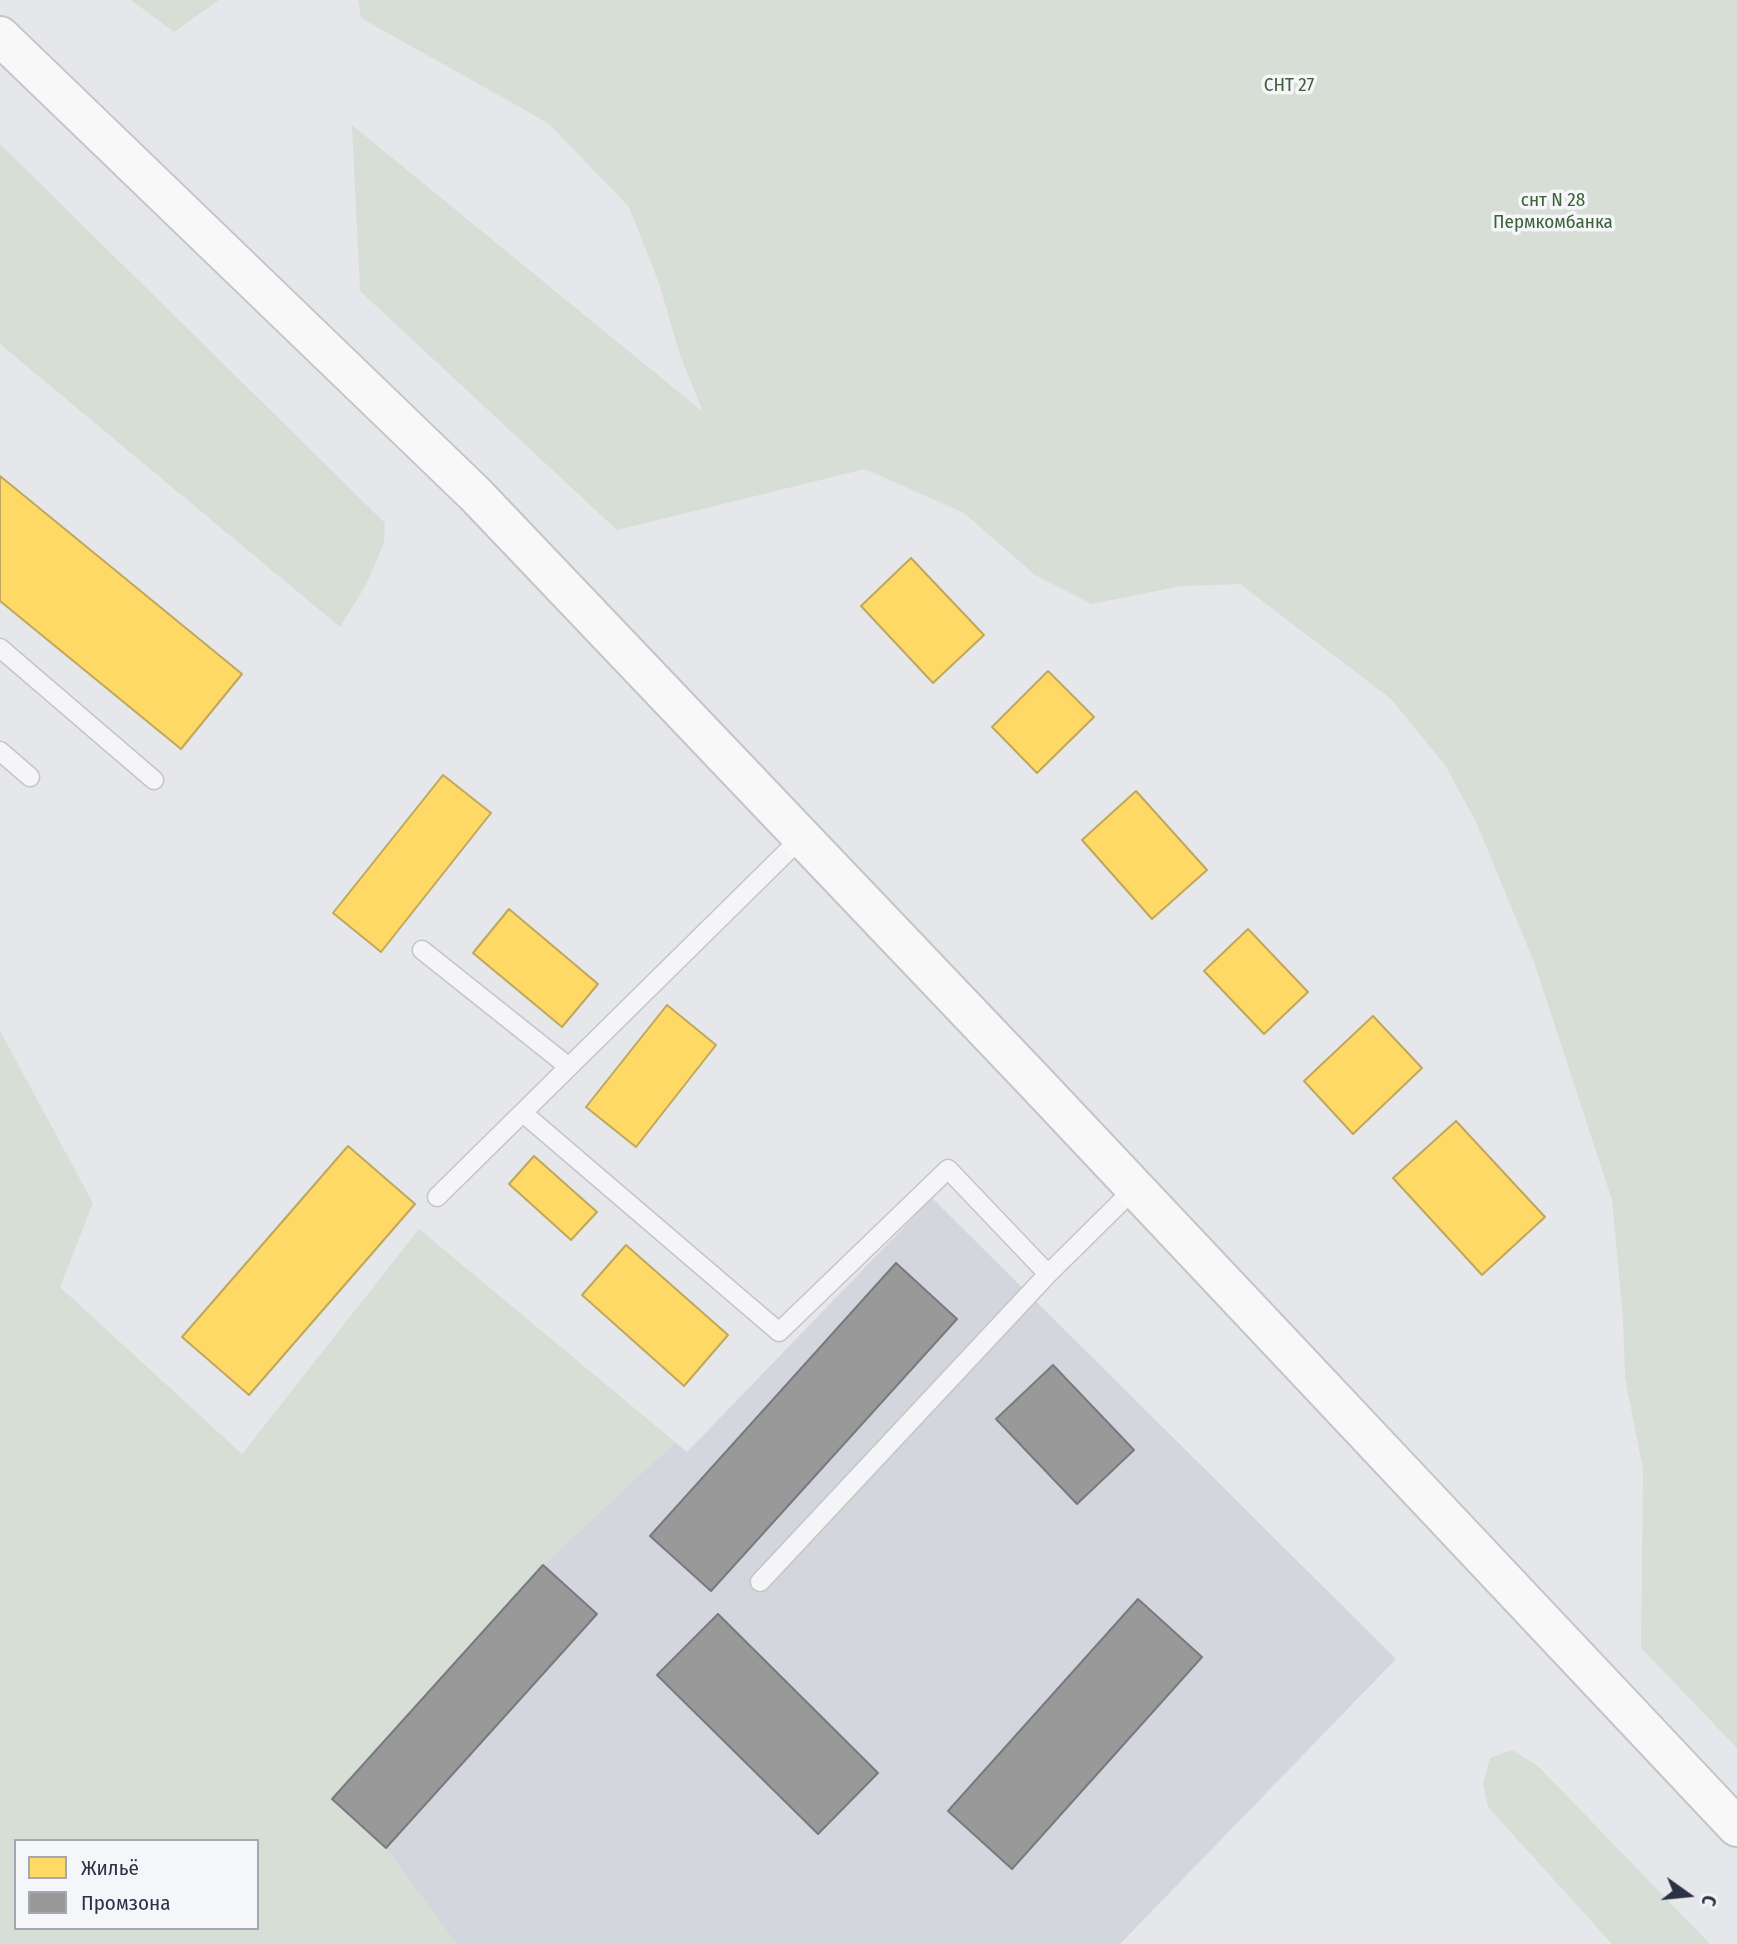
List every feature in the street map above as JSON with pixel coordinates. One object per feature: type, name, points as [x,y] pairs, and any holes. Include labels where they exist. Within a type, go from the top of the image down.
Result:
[{"type":"street","points":[[0,36],[474,494],[1135,1188],[1737,1827]]},
{"type":"lane","points":[[0,649],[154,780]]},
{"type":"lane","points":[[0,751],[30,777]]},
{"type":"lane","points":[[437,1196],[802,837]]},
{"type":"lane","points":[[422,950],[569,1067]]},
{"type":"lane","points":[[523,1112],[779,1332],[948,1169],[1048,1274]]},
{"type":"lane","points":[[760,1582],[1048,1274],[1135,1188]]},
{"type":"shaded area","points":[[932,1198],[1396,1659],[1120,1944],[456,1944],[386,1848],[332,1799],[543,1565],[675,1442],[687,1452]]},
{"type":"green space","points":[[131,0],[219,0],[174,32]]},
{"type":"green space","points":[[358,0],[1737,0],[1737,1748],[1641,1648],[1643,1470],[1625,1377],[1623,1319],[1612,1200],[1534,962],[1476,822],[1445,765],[1391,699],[1240,584],[1181,586],[1092,604],[1035,575],[964,513],[865,469],[617,530],[360,291],[352,125],[703,412],[680,355],[659,283],[629,207],[548,123],[361,18]]},
{"type":"green space","points":[[0,144],[385,523],[384,543],[366,585],[340,627],[0,344]]},
{"type":"green space","points":[[0,1031],[93,1203],[60,1287],[242,1454],[419,1229],[675,1442],[543,1565],[333,1799],[386,1848],[456,1944],[0,1944]]},
{"type":"green space","points":[[1512,1750],[1537,1765],[1710,1944],[1612,1944],[1488,1807],[1483,1783],[1490,1758]]},
{"type":"building: Жильё","points":[[0,476],[242,674],[181,749],[0,601]]},
{"type":"building: Жильё","points":[[911,558],[984,635],[933,683],[861,606]]},
{"type":"building: Жильё","points":[[1048,671],[1094,717],[1037,773],[992,727]]},
{"type":"building: Жильё","points":[[443,775],[491,813],[381,952],[333,913]]},
{"type":"building: Жильё","points":[[1136,791],[1207,870],[1152,919],[1082,840]]},
{"type":"building: Жильё","points":[[509,909],[598,984],[562,1027],[473,953]]},
{"type":"building: Жильё","points":[[1248,929],[1308,992],[1264,1034],[1204,971]]},
{"type":"building: Жильё","points":[[667,1005],[716,1045],[636,1147],[586,1107]]},
{"type":"building: Жильё","points":[[1373,1016],[1422,1068],[1353,1134],[1304,1081]]},
{"type":"building: Жильё","points":[[1456,1121],[1545,1217],[1482,1275],[1393,1178]]},
{"type":"building: Жильё","points":[[348,1146],[415,1204],[249,1395],[182,1337]]},
{"type":"building: Жильё","points":[[534,1156],[597,1212],[571,1240],[509,1184]]},
{"type":"building: Жильё","points":[[626,1245],[728,1335],[684,1386],[582,1295]]},
{"type":"building: Промзона","points":[[896,1263],[957,1319],[711,1591],[650,1536]]},
{"type":"building: Промзона","points":[[1053,1365],[1134,1450],[1077,1504],[996,1419]]},
{"type":"building: Промзона","points":[[543,1565],[597,1614],[386,1848],[332,1799]]},
{"type":"building: Промзона","points":[[1138,1599],[1202,1657],[1012,1869],[948,1811]]},
{"type":"building: Промзона","points":[[718,1614],[878,1773],[818,1834],[657,1675]]},
{"type":"park label","name":"СНТ 27","points":[[1289,86]]},
{"type":"park label","name":"снт N 28 Пермкомбанка","points":[[1553,212]]}]
